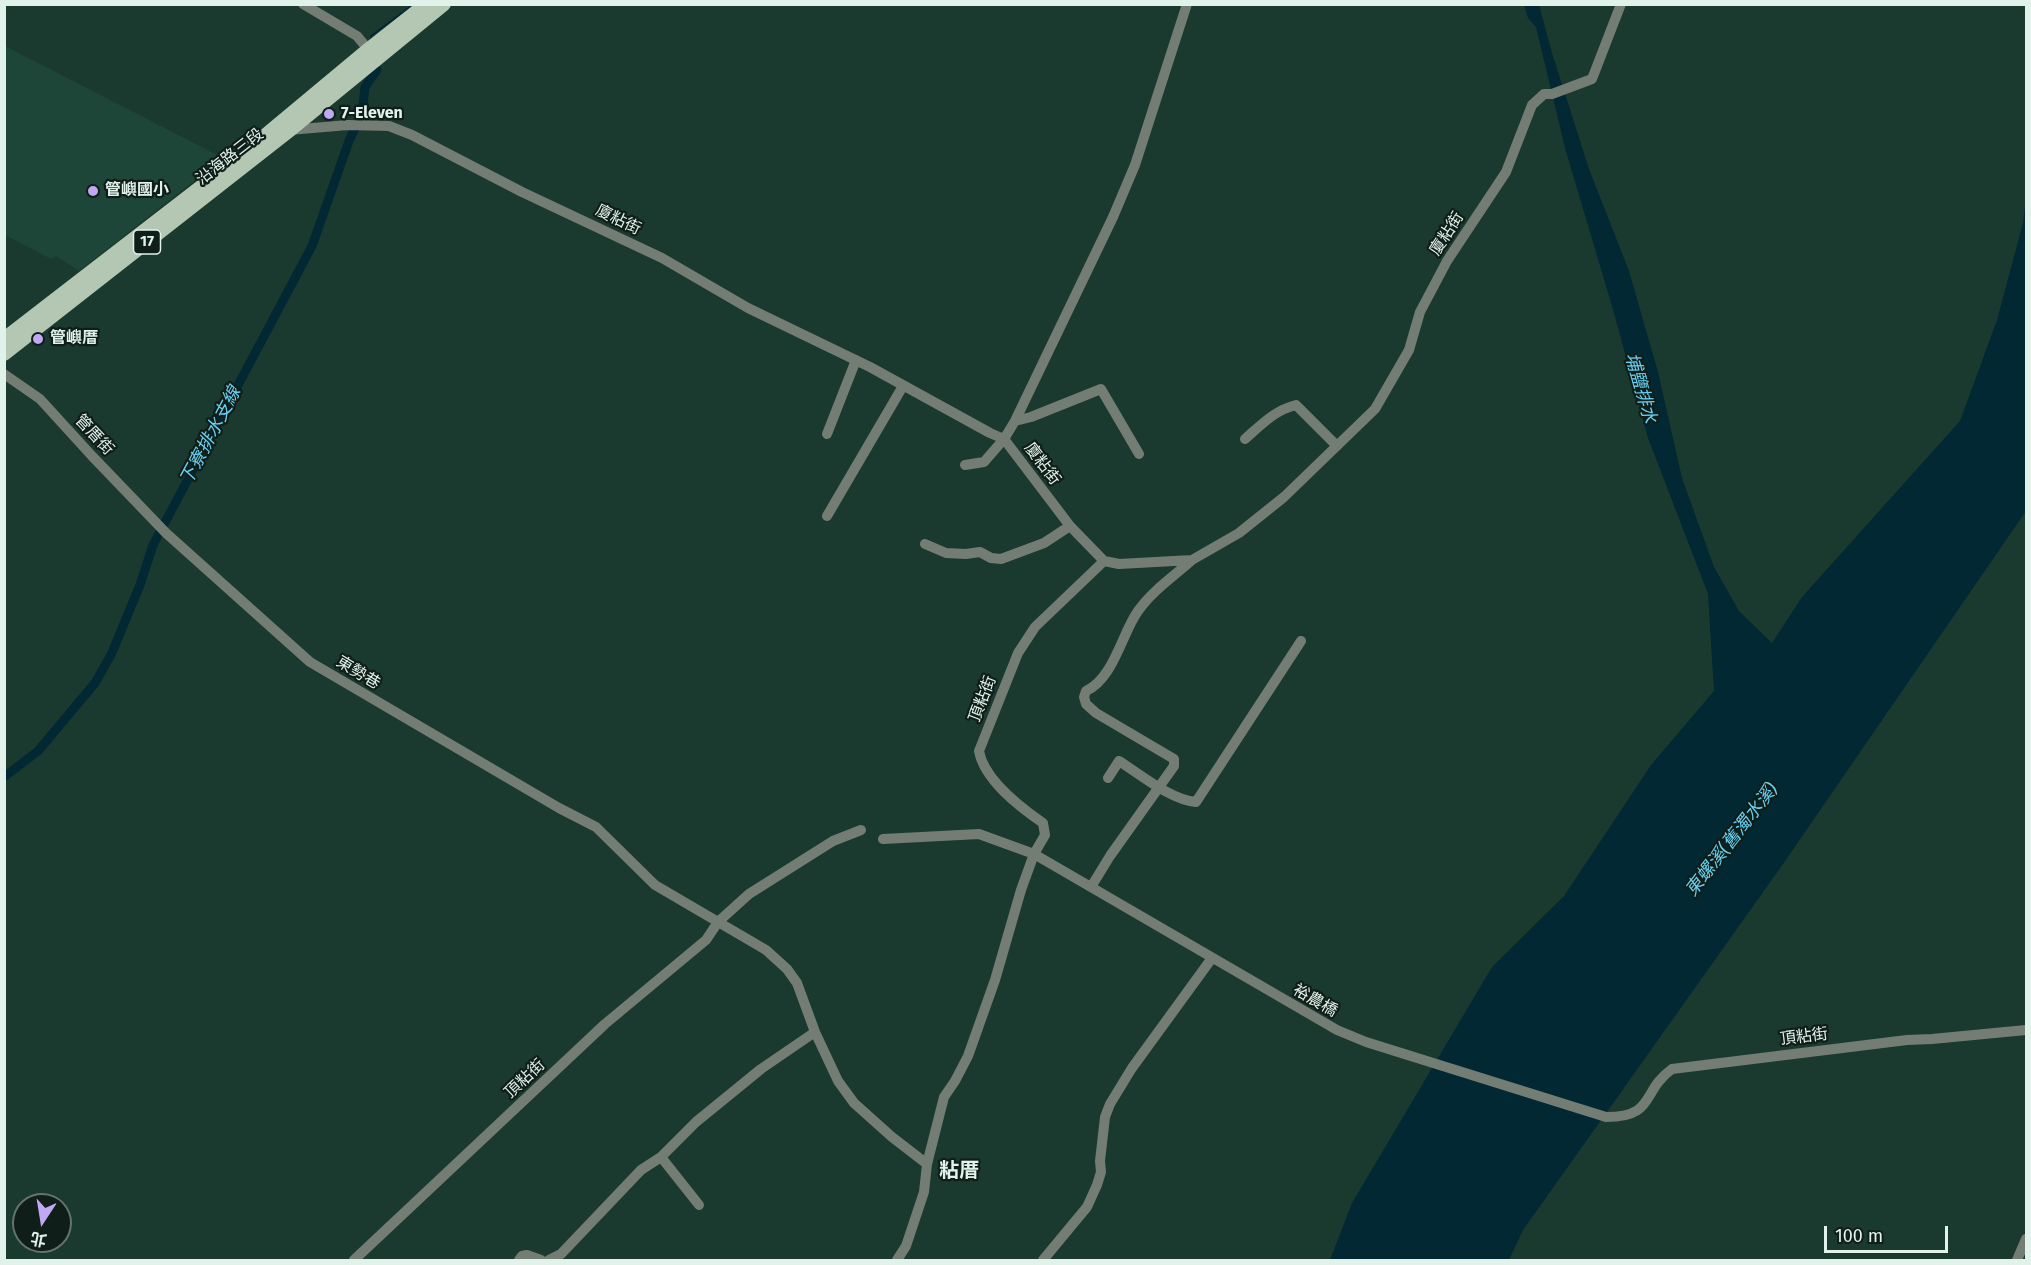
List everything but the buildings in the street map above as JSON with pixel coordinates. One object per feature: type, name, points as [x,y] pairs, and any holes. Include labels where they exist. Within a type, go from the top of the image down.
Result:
[{"type":"main road","name":"沿海路三段","points":[[4,354],[162,224],[283,129],[372,54],[426,4]]},
{"type":"main road","name":"沿海路三段","points":[[372,54],[444,4]]},
{"type":"main road","name":"沿海路三段","points":[[4,339],[162,224]]},
{"type":"street","points":[[303,4],[357,36],[372,54]]},
{"type":"street","points":[[965,465],[984,462],[1004,439],[1015,421],[1113,218],[1135,165],[1187,4]]},
{"type":"street","name":"廈粘街","points":[[283,129],[360,125],[389,126],[412,135],[522,192],[662,258],[748,308],[856,360],[1004,439],[1070,526],[1104,561],[1119,564],[1192,560],[1239,533],[1284,496],[1375,409],[1409,350],[1420,312],[1447,261],[1506,172],[1532,105],[1544,94],[1552,94],[1592,78],[1621,4]]},
{"type":"street","points":[[827,434],[856,360]]},
{"type":"street","name":"管厝街","points":[[4,374],[40,399],[166,532]]},
{"type":"street","points":[[827,516],[903,386]]},
{"type":"street","points":[[1015,421],[1031,417],[1101,389],[1138,454]]},
{"type":"street","points":[[1245,440],[1272,416],[1296,405],[1337,446]]},
{"type":"street","points":[[925,544],[946,554],[980,552],[991,558],[1001,559],[1044,543],[1070,526]]},
{"type":"street","name":"東勢巷","points":[[166,532],[310,662],[559,808],[596,826],[655,885],[718,922]]},
{"type":"street","points":[[1091,887],[1160,788],[1174,766],[1174,759],[1096,714],[1086,704],[1084,698],[1086,691],[1094,688],[1113,661],[1137,612],[1192,560]]},
{"type":"street","name":"頂粘街","points":[[897,1260],[906,1246],[918,1213],[924,1192],[927,1164],[944,1097],[956,1081],[976,1033],[995,980],[1021,890],[1034,854],[1046,835],[1043,824],[1003,792],[980,758],[979,751],[1018,653],[1035,627],[1104,561]]},
{"type":"street","points":[[1108,778],[1119,761],[1160,788],[1186,801],[1196,802],[1302,641]]},
{"type":"street","name":"頂粘街","points":[[354,1260],[605,1024],[706,940],[718,922],[749,894],[833,841],[861,830]]},
{"type":"street","points":[[884,838],[979,834],[1034,854]]},
{"type":"street","name":"裕農橋","points":[[1034,854],[1336,1030],[1366,1042],[1606,1117]]},
{"type":"street","points":[[718,922],[766,950],[787,969],[796,984],[838,1082],[854,1103],[927,1164]]},
{"type":"street","points":[[1043,1260],[1087,1207],[1097,1185],[1101,1172],[1105,1117],[1110,1104],[1132,1068],[1212,958]]},
{"type":"street","name":"頂粘街","points":[[1606,1117],[1632,1115],[1639,1110],[1665,1074],[1672,1069],[1907,1040],[2026,1030]]},
{"type":"street","points":[[549,1260],[561,1254],[641,1170],[661,1157],[696,1122],[761,1069],[815,1032]]},
{"type":"street","points":[[661,1157],[699,1205]]},
{"type":"street","points":[[2017,1260],[2026,1239]]},
{"type":"street","points":[[519,1260],[522,1256],[527,1255],[541,1260]]},
{"type":"shaded area","name":"管嶼國小","points":[[4,46],[223,158],[79,271],[56,256],[51,259],[5,235]]},
{"type":"water","points":[[1524,5],[1539,5],[1589,169],[1629,271],[1658,372],[1682,478],[1714,567],[1739,611],[1772,643],[1802,597],[1960,421],[1997,320],[2023,223],[2026,197],[2026,511],[1783,864],[1523,1230],[1509,1260],[1330,1260],[1352,1203],[1492,967],[1564,896],[1651,765],[1714,691],[1708,594],[1648,438],[1565,148],[1536,27],[1528,18]]},
{"type":"waterway","points":[[372,40],[371,36],[414,4]]},
{"type":"waterway","name":"下寮排水支線","points":[[4,777],[38,751],[95,683],[111,655],[140,585],[153,545],[312,246],[349,141],[362,113],[365,87],[377,70]]},
{"type":"place","name":"7-Eleven","points":[[329,114]]},
{"type":"place","name":"管嶼國小","points":[[93,191]]},
{"type":"place","name":"管嶼厝","points":[[38,339]]},
{"type":"district","name":"粘厝","points":[[959,1171]]},
{"type":"water label","name":"埔鹽排水","points":[[1640,388]]},
{"type":"water label","name":"東螺溪(舊濁水溪)","points":[[1732,840]]}]
